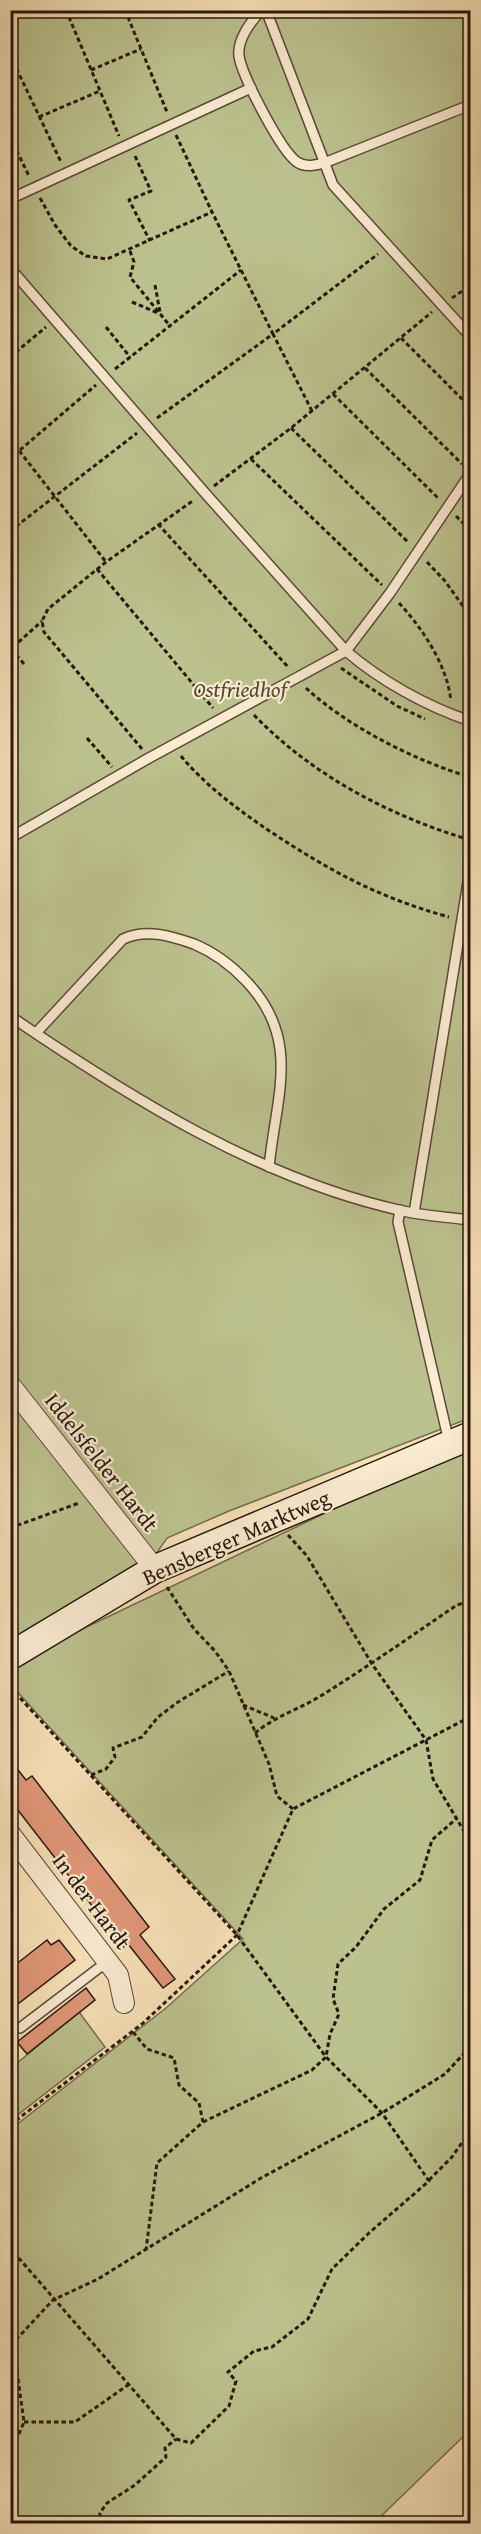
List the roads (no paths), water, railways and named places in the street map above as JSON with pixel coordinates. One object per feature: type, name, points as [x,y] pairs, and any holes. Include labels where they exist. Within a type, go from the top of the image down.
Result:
[{"type":"street","name":"Iddelsfelder Hardt","points":[[10,1385],[155,1569]]},
{"type":"street","name":"Bensberger Marktweg","points":[[10,1656],[155,1569],[460,1440]]},
{"type":"street","name":"In der Hardt","points":[[10,1834],[118,1975],[124,2003]]},
{"type":"lane","points":[[471,105],[324,163],[309,166],[299,163],[291,156],[278,137],[251,88],[239,55],[243,36],[264,10],[324,163],[333,185],[471,336]]},
{"type":"lane","points":[[10,199],[251,88]]},
{"type":"lane","points":[[10,268],[346,651],[390,683],[453,715],[471,721]]},
{"type":"lane","points":[[10,838],[118,775],[346,651],[390,593],[471,474]]},
{"type":"lane","points":[[414,1213],[471,870]]},
{"type":"lane","points":[[36,1033],[123,939],[143,933],[159,934],[201,947],[238,973],[265,1002],[275,1021],[282,1059],[269,1167]]},
{"type":"lane","points":[[10,1016],[228,1149],[312,1185],[400,1210],[471,1220]]},
{"type":"lane","points":[[400,1210],[398,1222],[460,1440]]},
{"type":"lane","points":[[20,2028],[108,1961]]},
{"type":"park label","name":"Ostfriedhof","points":[[240,689]]}]
